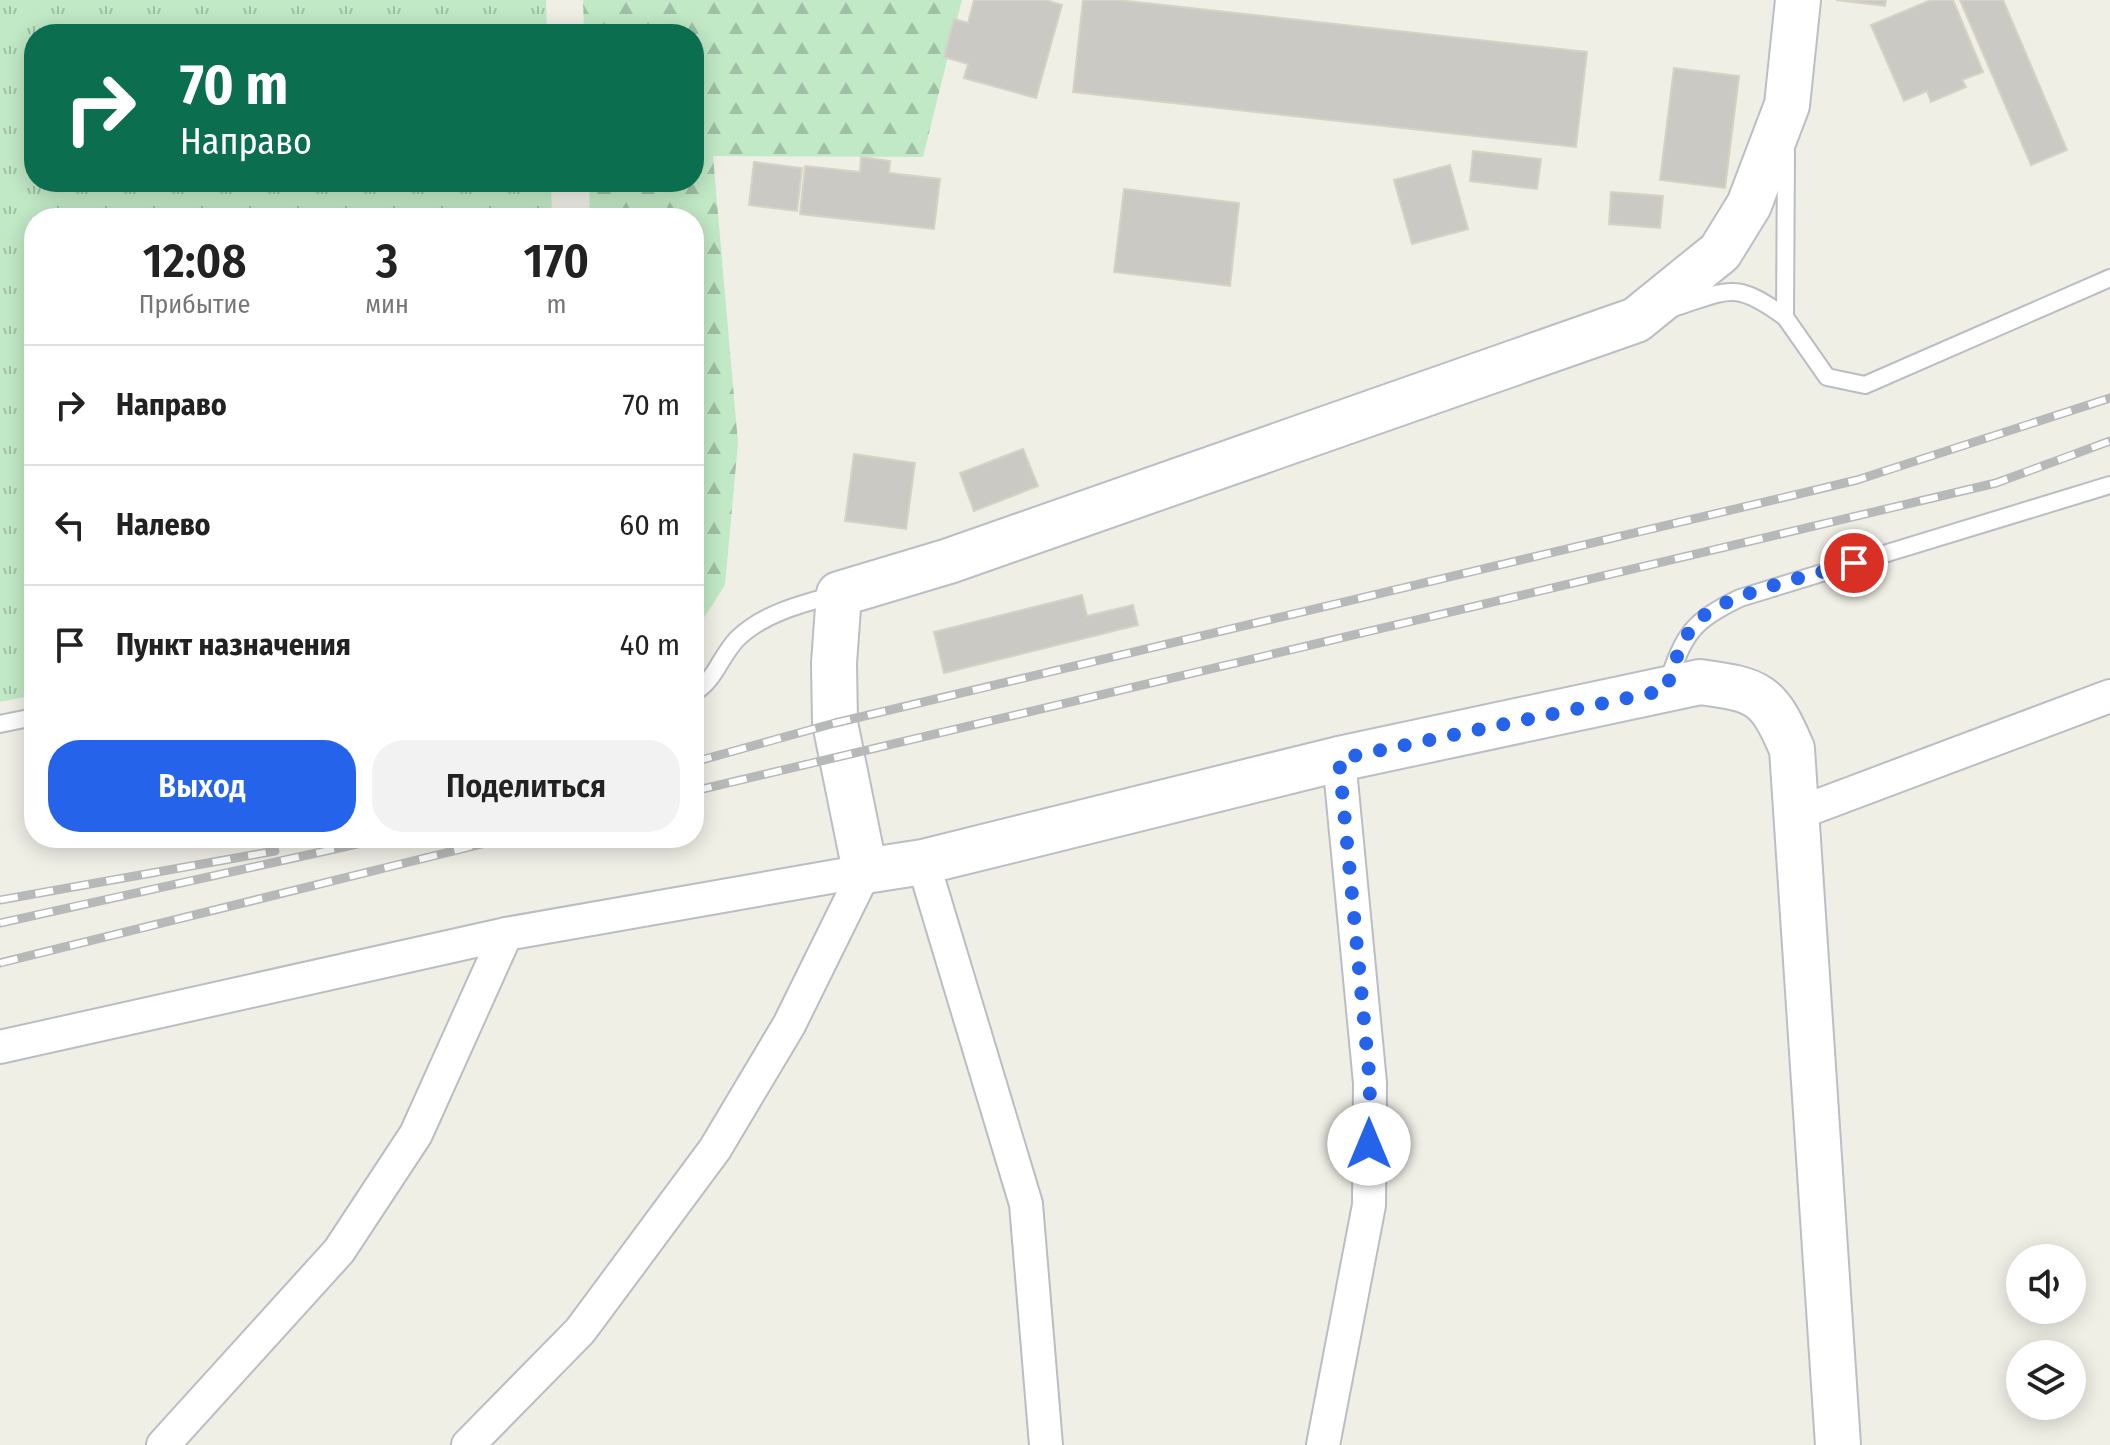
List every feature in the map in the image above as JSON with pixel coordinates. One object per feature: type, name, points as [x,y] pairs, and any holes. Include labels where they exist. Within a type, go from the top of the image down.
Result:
[{"type":"street","points":[[468,1445],[580,1331],[715,1149],[789,1025],[865,871],[835,723],[834,663],[839,594],[949,561],[1636,320],[1720,252],[1749,205],[1787,105],[1798,0]]},
{"type":"street","points":[[0,1047],[506,934],[923,862],[1339,759],[1700,682],[1748,689],[1776,712],[1792,749],[1838,1445]]},
{"type":"street","points":[[1796,814],[2110,696]]},
{"type":"street","points":[[1323,1445],[1369,1205],[1370,1083],[1339,759]]},
{"type":"street","points":[[923,862],[1026,1204],[1046,1445]]},
{"type":"street","points":[[163,1445],[339,1251],[416,1134],[506,934]]},
{"type":"lane","points":[[1785,317],[1787,105]]},
{"type":"lane","points":[[1636,320],[1728,291],[1753,294],[1785,317],[1827,377],[1865,385],[2110,278]]},
{"type":"lane","points":[[1666,690],[1680,646],[1702,617],[1740,598],[2110,485]]},
{"type":"lane","points":[[704,687],[737,639],[773,614],[839,594]]},
{"type":"lane","points":[[0,724],[24,719]]},
{"type":"green space","points":[[0,0],[546,0],[547,24],[24,24],[24,192],[551,192],[552,208],[24,208],[24,697],[0,702]]},
{"type":"green space","points":[[583,0],[962,0],[923,157],[713,156],[738,443],[725,585],[704,618],[704,208],[590,208],[589,192],[704,192],[704,24],[584,24]]},
{"type":"building","points":[[974,0],[1046,0],[1062,5],[1036,98],[964,78],[968,64],[944,57],[954,19],[968,23]]},
{"type":"building","points":[[1083,0],[1118,0],[1587,52],[1576,147],[1073,92]]},
{"type":"building","points":[[1836,0],[1886,0],[1885,6]]},
{"type":"building","points":[[1931,0],[1953,0],[1983,72],[1962,80],[1966,87],[1931,102],[1927,91],[1904,101],[1871,25]]},
{"type":"building","points":[[1960,0],[2003,0],[2067,150],[2031,165]]},
{"type":"building","points":[[1674,68],[1739,76],[1725,188],[1660,180]]},
{"type":"building","points":[[1473,151],[1541,159],[1537,189],[1470,181]]},
{"type":"building","points":[[861,157],[890,161],[889,173],[940,179],[934,229],[800,214],[805,166],[860,172]]},
{"type":"building","points":[[754,162],[802,168],[797,211],[749,205]]},
{"type":"building","points":[[1450,165],[1468,229],[1412,244],[1394,180]]},
{"type":"building","points":[[1124,189],[1239,203],[1230,286],[1114,272]]},
{"type":"building","points":[[1611,192],[1663,196],[1660,228],[1609,224]]},
{"type":"building","points":[[1023,449],[1038,486],[974,511],[960,473]]},
{"type":"building","points":[[854,454],[915,463],[906,529],[845,521]]},
{"type":"building","points":[[1082,595],[1087,616],[1133,605],[1138,625],[944,673],[934,632]]},
{"type":"railway","points":[[704,759],[835,723],[1857,480],[2110,398]]},
{"type":"railway","points":[[704,789],[1996,483],[2110,441]]},
{"type":"railway","points":[[0,923],[339,848]]},
{"type":"railway","points":[[0,963],[466,848]]},
{"type":"railway","points":[[0,900],[275,851]]},
{"type":"route","points":[[1369,1144],[1370,1083],[1339,759],[1666,690],[1680,646],[1702,617],[1740,598],[1854,563]]}]
